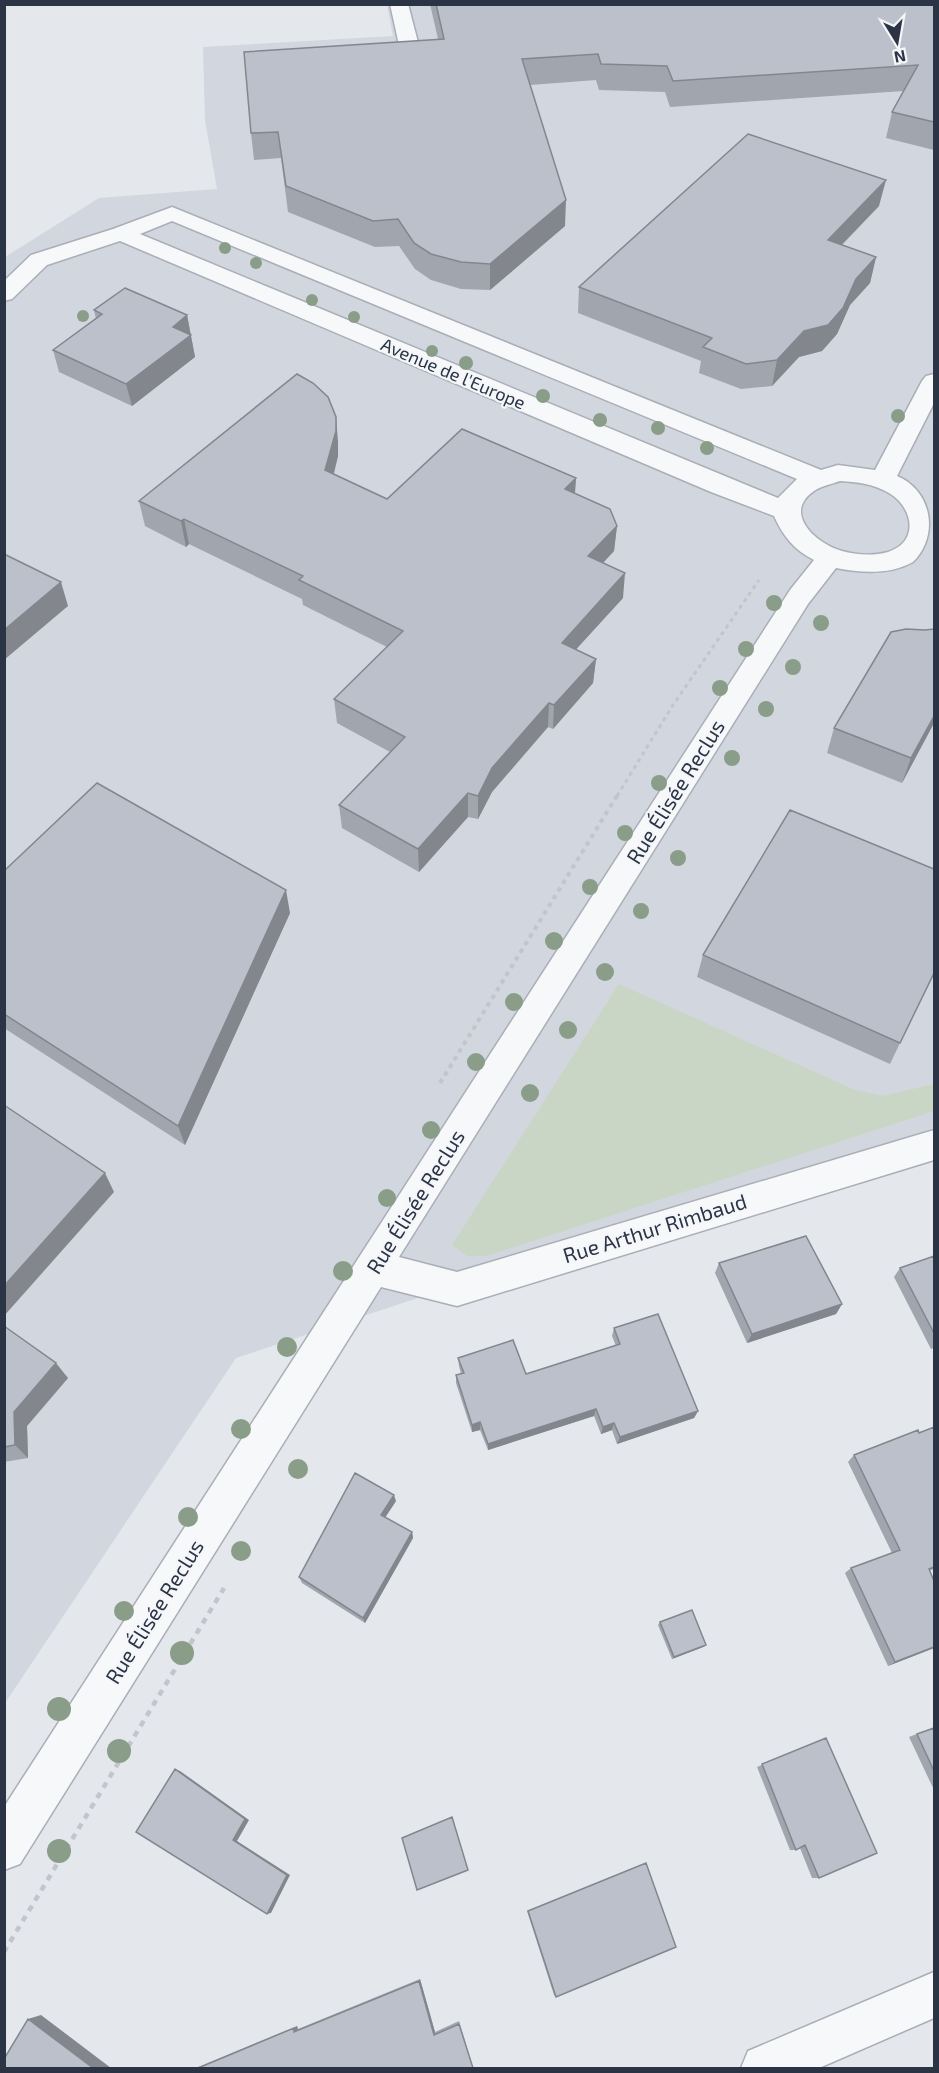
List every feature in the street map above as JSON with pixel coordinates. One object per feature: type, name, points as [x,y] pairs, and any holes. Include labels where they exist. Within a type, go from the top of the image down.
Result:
[{"type":"street","points":[[354,54],[410,50],[399,4]]},
{"type":"street","name":"Avenue de l'Europe","points":[[121,234],[172,213],[818,478]]},
{"type":"street","points":[[4,294],[39,260],[121,234]]},
{"type":"street","name":"Avenue de l'Europe","points":[[121,234],[720,486],[786,511]]},
{"type":"street","points":[[882,480],[934,381]]},
{"type":"street","points":[[838,473],[861,474],[882,480],[915,501],[923,516],[926,548],[890,561],[870,564],[850,563],[812,550],[798,538],[789,525],[786,511],[791,498],[802,486],[818,478],[838,473]]},
{"type":"street","name":"Rue Élisée Reclus","points":[[4,1848],[799,597],[830,558]]},
{"type":"street","name":"Rue Arthur Rimbaud","points":[[374,1268],[457,1289],[934,1145]]},
{"type":"street","points":[[765,2068],[934,1995]]},
{"type":"shaded area","points":[[387,5],[934,5],[934,1128],[236,1358],[5,1703],[5,257],[99,198],[217,189],[205,120],[203,47],[393,36]]},
{"type":"green space","points":[[619,984],[855,1090],[883,1096],[934,1084],[934,1111],[486,1256],[467,1256],[452,1245]]},
{"type":"building","points":[[436,4],[934,4],[934,122],[892,112],[918,65],[673,81],[667,66],[601,64],[598,54],[522,59],[566,200],[490,264],[461,262],[431,254],[414,243],[398,219],[373,221],[286,186],[278,132],[251,133],[244,52],[444,39]]},
{"type":"building","points":[[748,134],[886,180],[828,240],[876,257],[856,279],[843,308],[828,325],[804,331],[777,360],[746,364],[703,347],[712,338],[579,287]]},
{"type":"building","points":[[125,288],[187,315],[173,327],[191,335],[126,384],[53,350],[102,314],[94,310]]},
{"type":"building","points":[[297,374],[313,383],[328,397],[336,417],[336,431],[325,470],[387,499],[462,429],[576,478],[565,489],[610,509],[617,526],[588,556],[625,573],[562,643],[596,659],[554,705],[549,703],[492,768],[478,796],[468,793],[418,849],[339,805],[405,737],[334,699],[403,631],[299,580],[303,576],[184,519],[181,521],[139,501]]},
{"type":"building","points":[[4,554],[61,582],[4,630]]},
{"type":"building","points":[[906,629],[934,629],[934,716],[911,758],[834,728],[891,632]]},
{"type":"building","points":[[97,783],[286,890],[178,1126],[4,1014],[4,871]]},
{"type":"building","points":[[790,810],[934,869],[934,973],[900,1043],[703,955]]},
{"type":"building","points":[[4,1105],[105,1173],[4,1286]]},
{"type":"building","points":[[806,1236],[842,1304],[752,1334],[719,1263]]},
{"type":"building","points":[[934,1256],[934,1333],[900,1268]]},
{"type":"building","points":[[658,1314],[698,1411],[620,1437],[614,1423],[603,1427],[596,1409],[488,1444],[480,1422],[472,1425],[456,1375],[464,1373],[458,1358],[513,1340],[526,1374],[620,1344],[614,1328]]},
{"type":"building","points":[[4,1326],[56,1363],[14,1412],[15,1445],[4,1447]]},
{"type":"building","points":[[934,1427],[934,1567],[929,1569],[934,1581],[934,1647],[895,1662],[851,1568],[900,1550],[854,1455],[918,1430],[919,1433]]},
{"type":"building","points":[[355,1473],[394,1495],[381,1515],[412,1532],[363,1618],[299,1577]]},
{"type":"building","points":[[692,1610],[706,1645],[674,1657],[660,1622]]},
{"type":"building","points":[[934,1728],[934,1771],[917,1734]]},
{"type":"building","points":[[826,1738],[877,1853],[819,1878],[805,1845],[796,1850],[762,1764]]},
{"type":"building","points":[[175,1769],[245,1819],[233,1840],[287,1875],[267,1914],[136,1832]]},
{"type":"building","points":[[452,1817],[468,1870],[417,1890],[402,1838]]},
{"type":"building","points":[[646,1863],[676,1947],[556,1997],[528,1911]]},
{"type":"building","points":[[419,1981],[434,2035],[459,2024],[473,2068],[198,2068],[294,2028],[294,2032]]},
{"type":"building","points":[[28,2019],[93,2068],[4,2068],[4,2059]]}]
